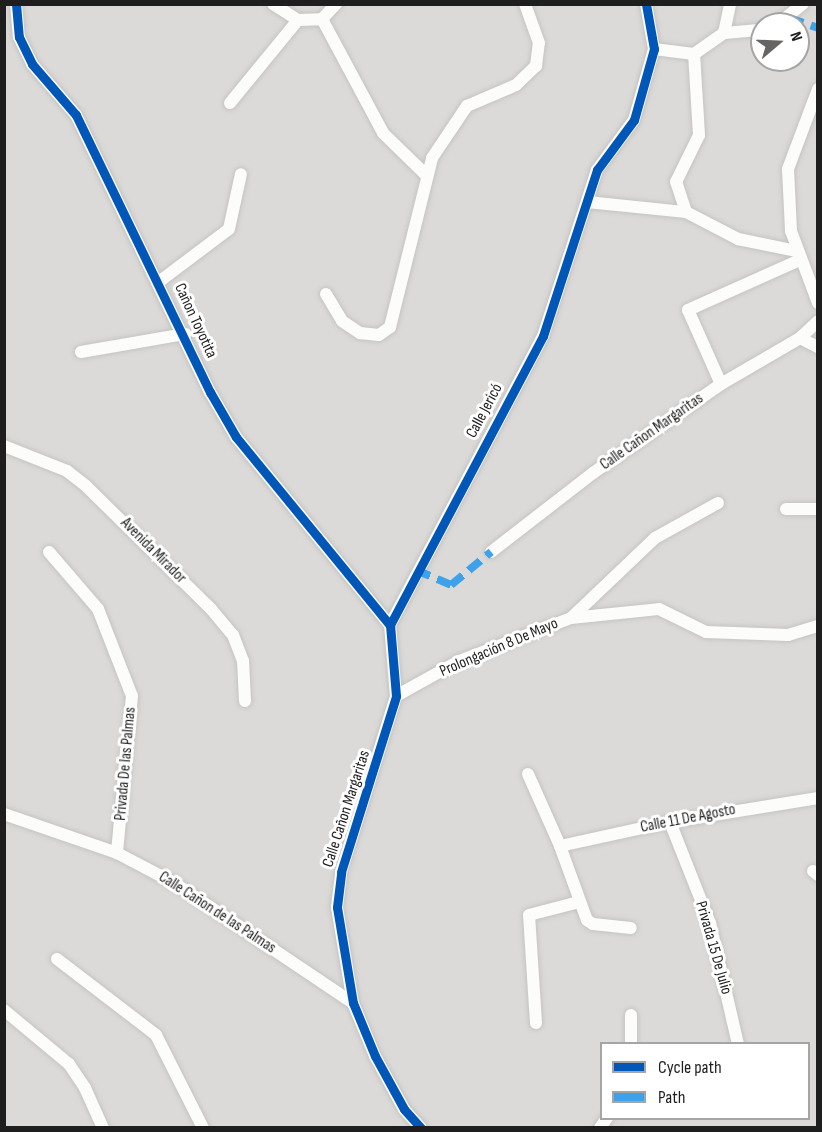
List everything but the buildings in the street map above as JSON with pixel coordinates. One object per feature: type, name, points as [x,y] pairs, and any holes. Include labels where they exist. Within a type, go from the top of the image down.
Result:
[{"type":"street","name":"Cañon Toyotita","points":[[16,4],[19,37],[32,64],[76,114],[185,334],[210,392],[236,437],[390,625]]},
{"type":"street","points":[[273,4],[298,20],[322,19],[336,4]]},
{"type":"street","points":[[326,294],[342,321],[360,333],[379,335],[390,327],[432,158],[467,106],[516,85],[536,66],[539,43],[525,4]]},
{"type":"street","points":[[646,4],[654,49],[694,54],[724,33],[750,31]]},
{"type":"street","points":[[724,33],[730,4]]},
{"type":"street","points":[[322,19],[383,133],[426,175]]},
{"type":"street","points":[[230,103],[298,20]]},
{"type":"street","name":"Calle Jericó","points":[[390,625],[543,336],[597,170],[634,120],[654,49]]},
{"type":"street","points":[[686,212],[676,182],[699,135],[694,54]]},
{"type":"street","points":[[818,88],[788,169],[790,231],[818,303]]},
{"type":"street","points":[[159,281],[229,229],[241,174]]},
{"type":"street","points":[[587,202],[686,212],[738,239],[798,256]]},
{"type":"street","points":[[721,384],[688,310],[798,256]]},
{"type":"street","name":"Calle Cañon Margaritas","points":[[491,552],[593,473],[721,384],[800,338],[818,321]]},
{"type":"street","points":[[81,352],[185,334]]},
{"type":"street","points":[[800,338],[818,347]]},
{"type":"street","name":"Avenida Mirador","points":[[4,446],[67,471],[87,486],[212,609],[233,635],[243,661],[245,701]]},
{"type":"street","points":[[571,618],[656,538],[718,503]]},
{"type":"street","points":[[786,509],[818,509]]},
{"type":"street","name":"Privada De las Palmas","points":[[49,552],[98,609],[113,642],[132,696],[117,853]]},
{"type":"street","points":[[571,618],[659,609],[706,632],[788,635],[818,626]]},
{"type":"street","name":"Prolongación 8 De Mayo","points":[[396,696],[459,661],[571,618]]},
{"type":"street","name":"Calle Cañon Margaritas","points":[[390,625],[396,696],[354,828],[338,895],[342,950],[353,1003],[375,1056],[404,1109],[421,1128]]},
{"type":"street","points":[[528,774],[560,846],[587,920],[593,924],[631,928]]},
{"type":"street","name":"Calle 11 De Agosto","points":[[560,846],[670,822],[818,798]]},
{"type":"street","name":"Calle Cañon de las Palmas","points":[[4,814],[117,853],[176,884],[353,1003]]},
{"type":"street","name":"Privada 15 De Julio","points":[[670,822],[710,923],[738,1042]]},
{"type":"street","points":[[536,1023],[529,915],[579,902]]},
{"type":"street","points":[[57,959],[146,1024],[165,1045],[203,1128]]},
{"type":"street","points":[[4,1010],[69,1064],[85,1088],[103,1128]]},
{"type":"street","points":[[631,1015],[631,1042]]},
{"type":"shaded area","points":[[5,5],[817,5],[817,1127],[5,1127]]},
{"type":"marked path","points":[[810,25],[818,28]]},
{"type":"marked path","points":[[416,570],[451,585],[491,552]]},
{"type":"cycle path","points":[[16,4],[19,37],[32,64],[76,115],[210,392],[236,437],[390,625]]},
{"type":"cycle path","points":[[421,1128],[404,1109],[375,1056],[353,1003],[337,907],[341,872],[396,696],[390,625],[543,336],[597,170],[634,120],[654,49],[646,4]]}]
